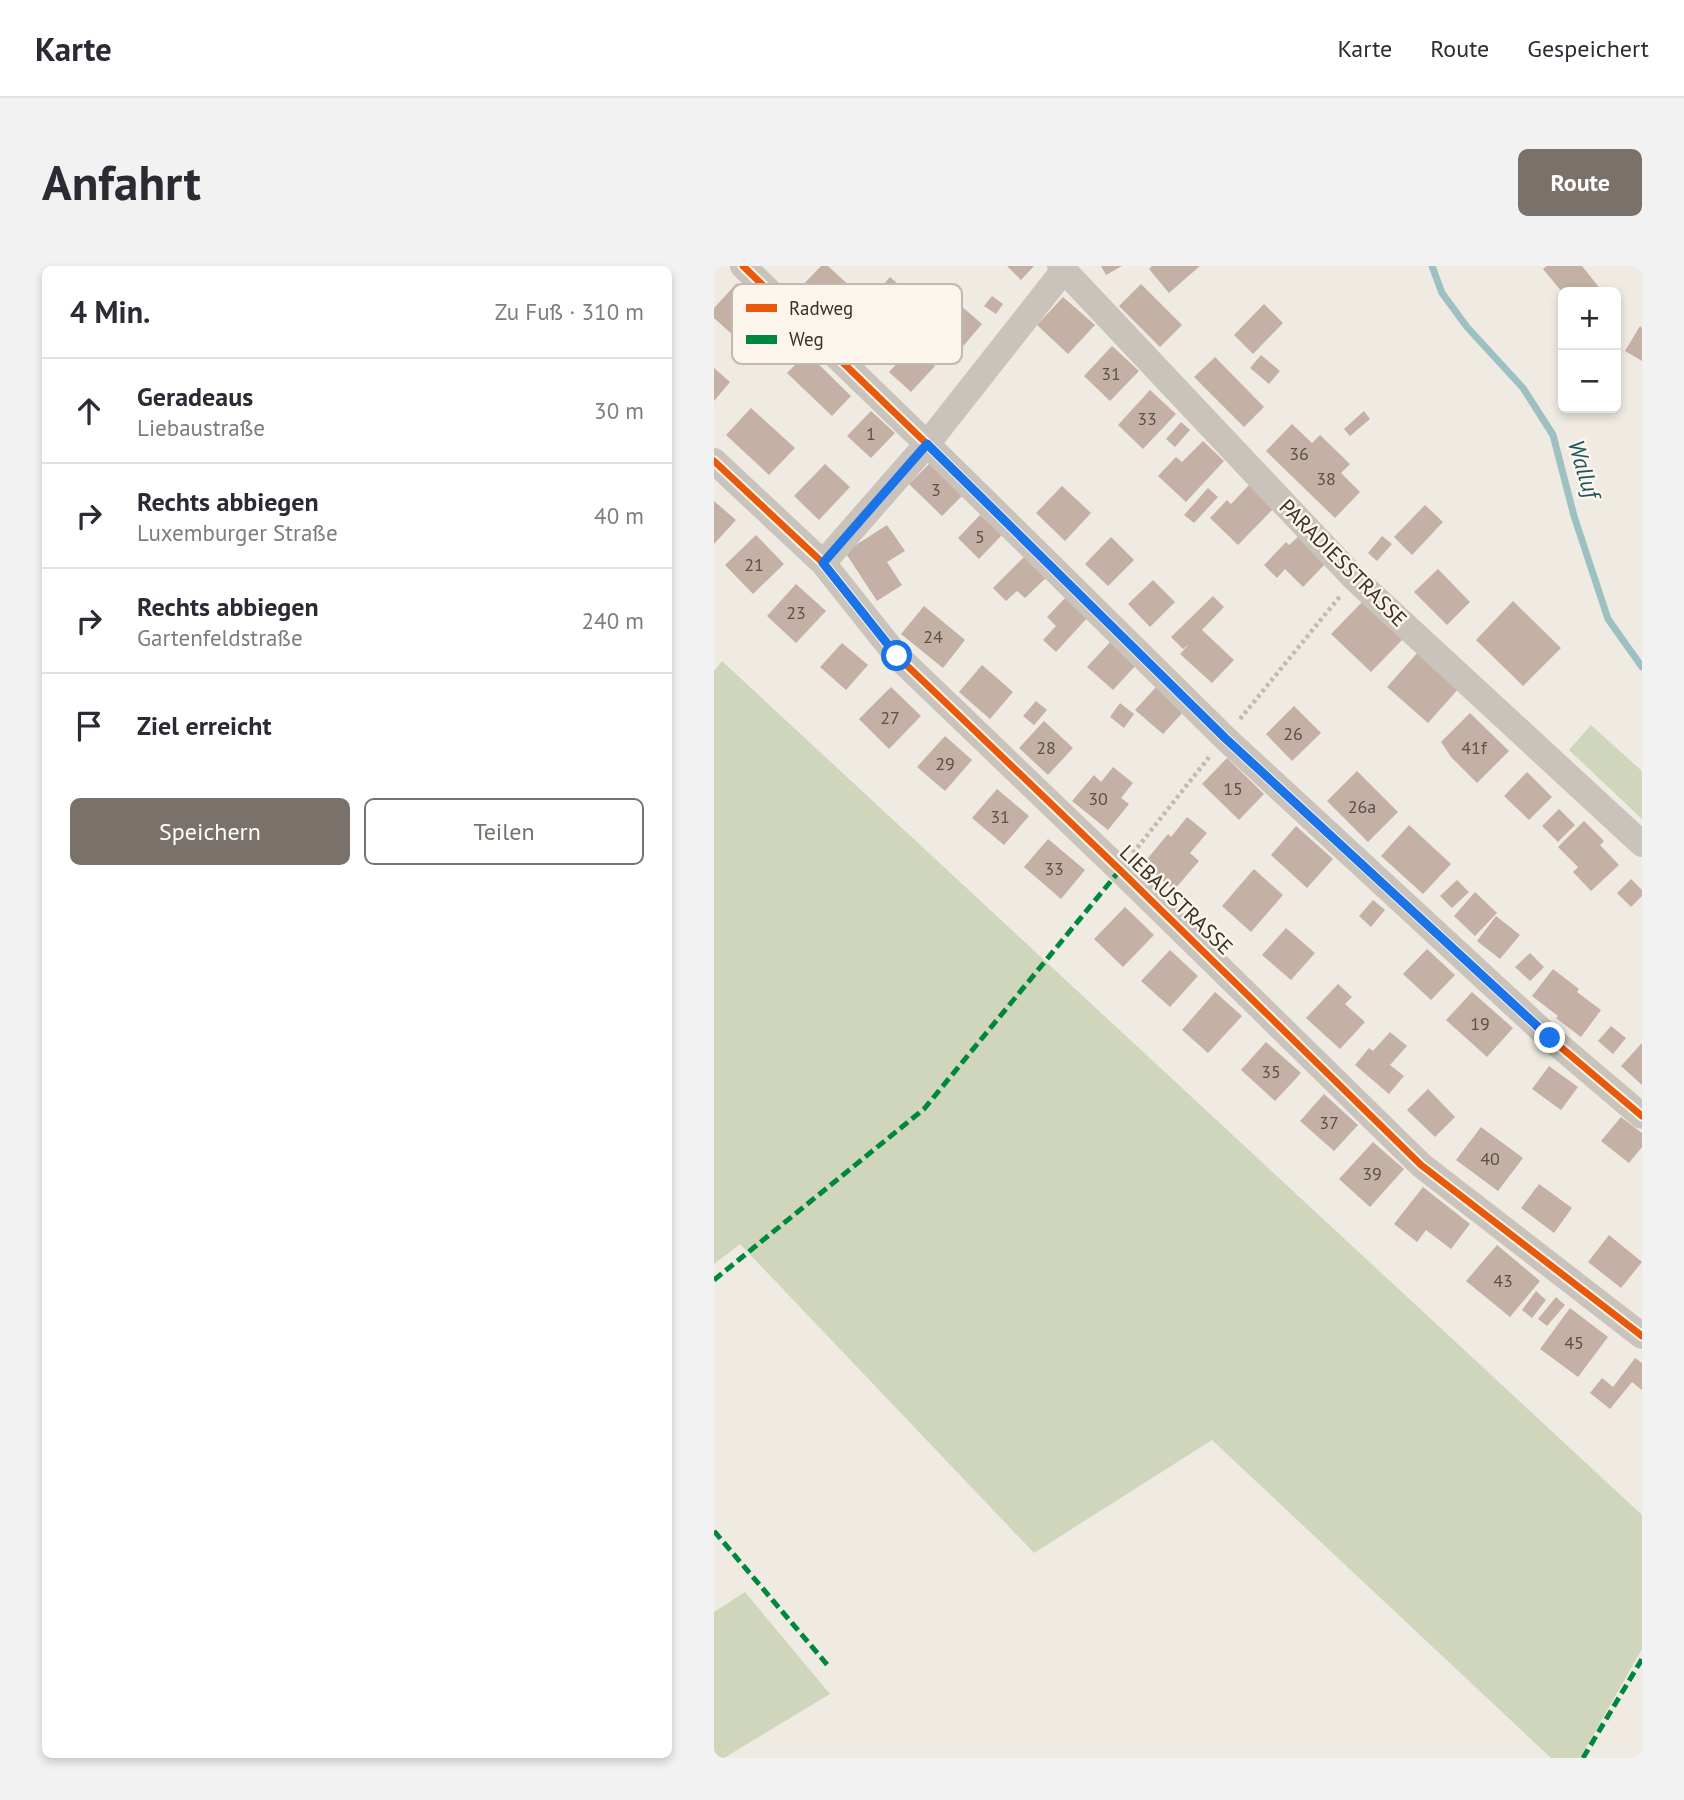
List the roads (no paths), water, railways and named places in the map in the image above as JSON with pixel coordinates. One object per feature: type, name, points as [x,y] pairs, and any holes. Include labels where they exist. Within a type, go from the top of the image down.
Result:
[{"type":"street","points":[[743,266],[762,284]]},
{"type":"street","points":[[823,563],[927,444],[1062,268]]},
{"type":"street","name":"PARADIESSTRASSE","points":[[1062,268],[1355,579],[1642,844]]},
{"type":"street","points":[[844,364],[1225,738],[1550,1038],[1642,1116]]},
{"type":"street","name":"LIEBAUSTRASSE","points":[[714,461],[823,563],[897,656],[1422,1165],[1642,1336]]},
{"type":"waterway","name":"Walluf","points":[[1432,266],[1442,293],[1467,327],[1523,388],[1553,435],[1574,516],[1608,619],[1642,667]]}]
